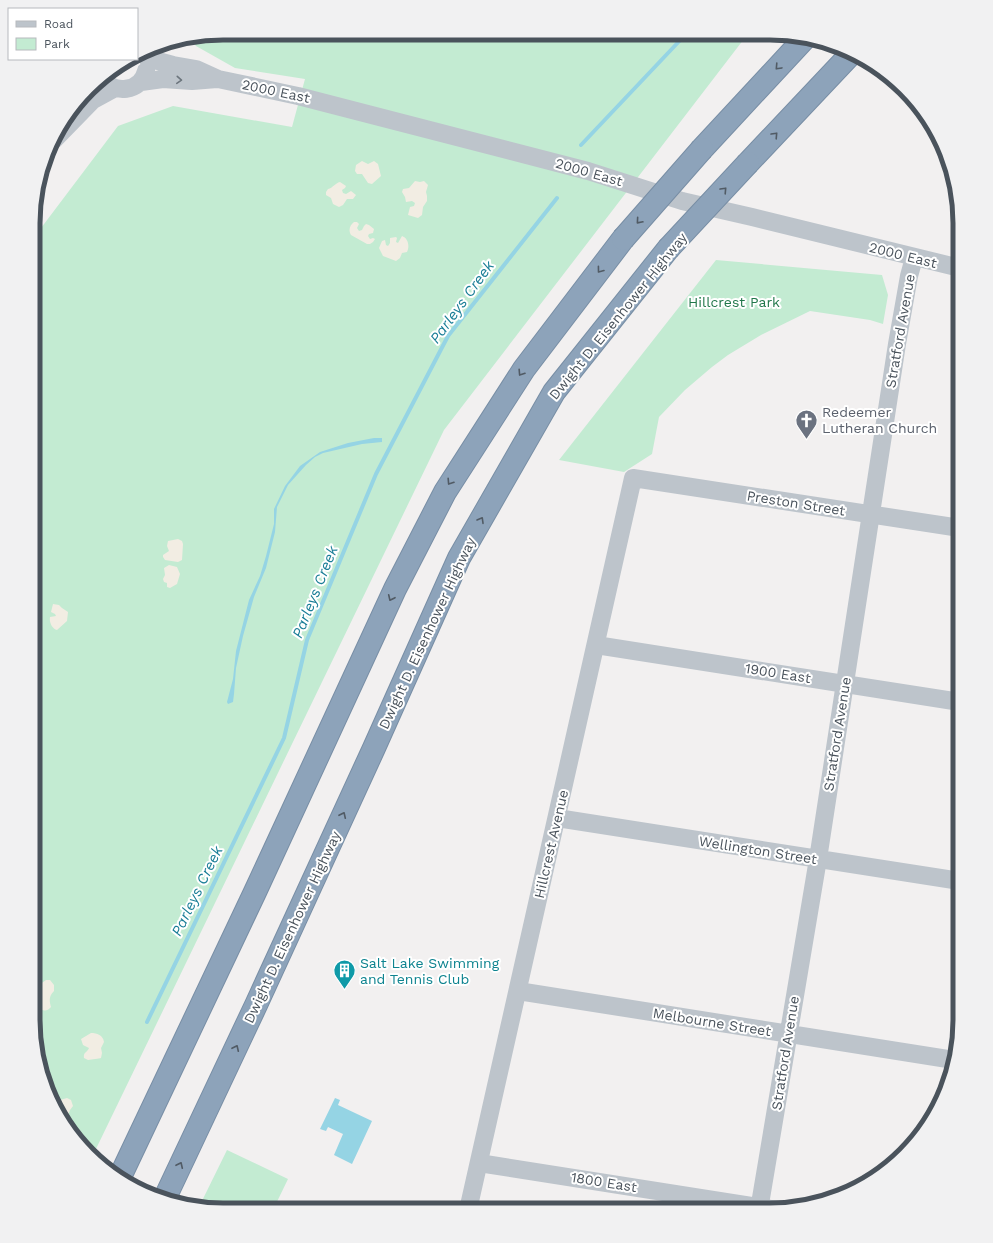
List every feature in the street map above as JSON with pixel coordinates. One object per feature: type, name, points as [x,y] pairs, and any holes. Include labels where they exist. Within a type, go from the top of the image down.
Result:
[{"type":"highway","points":[[122,1173],[396,589],[444,492],[524,369],[623,239],[702,149],[800,43]]},
{"type":"highway","name":"Dwight D. Eisenhower Highway","points":[[167,1194],[263,991],[459,558],[554,392],[668,249],[848,57]]},
{"type":"street","name":"2000 East","points":[[148,56],[173,65],[196,69],[218,79],[298,96],[379,116],[588,171],[682,201],[953,266]]},
{"type":"street","points":[[141,82],[148,67],[146,57]]},
{"type":"street","name":"2000 East","points":[[108,83],[126,89],[141,82],[163,79],[192,81],[218,79]]},
{"type":"street","points":[[67,127],[108,83]]},
{"type":"street","name":"Stratford Avenue","points":[[760,1203],[818,859],[908,276],[914,258]]},
{"type":"street","name":"Preston Street","points":[[633,478],[953,527]]},
{"type":"street","name":"Hillcrest Avenue","points":[[470,1203],[633,478]]},
{"type":"street","name":"1900 East","points":[[596,645],[953,701]]},
{"type":"street","name":"Wellington Street","points":[[557,818],[953,880]]},
{"type":"street","name":"Melbourne Street","points":[[518,991],[948,1059]]},
{"type":"street","name":"1800 East","points":[[479,1163],[728,1203]]},
{"type":"green space","points":[[211,40],[743,40],[444,430],[95,1152],[78,1132],[64,1112],[46,1068],[40,1032],[40,229],[118,126],[173,106],[292,127],[305,79],[235,68],[196,46],[194,43]]},
{"type":"green space","name":"Hillcrest Park","points":[[716,260],[882,275],[888,295],[883,324],[870,320],[810,311],[761,335],[728,355],[685,390],[659,417],[652,454],[624,472],[559,460]]},
{"type":"green space","points":[[227,1150],[288,1179],[276,1203],[211,1203],[202,1201]]},
{"type":"sand","points":[[362,161],[368,164],[374,161],[378,164],[381,176],[372,184],[368,183],[362,174],[357,174],[355,171],[356,165]]},
{"type":"sand","points":[[415,181],[424,181],[428,185],[426,192],[427,201],[423,207],[422,215],[418,218],[408,215],[410,207],[414,206],[415,203],[412,201],[406,202],[402,192],[403,189],[409,188]]},
{"type":"sand","points":[[340,182],[346,186],[342,190],[343,193],[346,194],[351,191],[356,195],[353,199],[347,199],[343,205],[339,207],[333,204],[331,198],[326,195],[326,192],[328,189]]},
{"type":"sand","points":[[354,222],[359,224],[357,228],[359,231],[362,230],[366,224],[374,229],[373,233],[369,234],[368,236],[370,239],[375,239],[373,242],[367,244],[351,235],[350,228]]},
{"type":"sand","points":[[402,236],[406,238],[408,242],[407,252],[402,253],[400,258],[396,261],[383,256],[379,248],[382,241],[385,240],[386,245],[388,246],[390,243],[390,238],[396,237],[396,242],[398,243]]},
{"type":"sand","points":[[178,539],[182,541],[183,544],[182,560],[178,562],[165,560],[163,555],[169,551],[167,546],[168,541]]},
{"type":"sand","points":[[169,565],[177,567],[180,574],[177,584],[170,588],[167,587],[167,583],[164,582],[163,579],[165,575],[164,568]]},
{"type":"sand","points":[[53,604],[59,605],[68,612],[67,621],[57,630],[52,627],[50,621],[50,617],[56,616],[51,612]]},
{"type":"sand","points":[[46,980],[50,980],[54,985],[54,991],[50,998],[51,1007],[48,1010],[40,1009],[40,984]]},
{"type":"sand","points":[[91,1033],[99,1035],[104,1042],[101,1048],[101,1058],[88,1060],[84,1058],[84,1056],[89,1048],[83,1045],[81,1039]]},
{"type":"sand","points":[[67,1098],[71,1100],[73,1106],[67,1116],[58,1099]]},
{"type":"water","points":[[382,438],[382,442],[362,444],[323,453],[315,457],[288,485],[277,507],[275,532],[266,568],[254,597],[243,636],[236,668],[233,702],[228,704],[227,702],[233,679],[236,651],[249,600],[260,576],[266,556],[274,524],[274,509],[285,486],[300,466],[320,452],[348,443]]},
{"type":"water","points":[[335,1098],[340,1100],[338,1105],[372,1121],[352,1164],[334,1155],[343,1134],[328,1127],[326,1131],[320,1129]]},
{"type":"waterway","name":"Parleys Creek","points":[[581,145],[680,40]]},
{"type":"waterway","name":"Parleys Creek","points":[[147,1022],[284,738],[307,640],[376,474],[448,336],[557,198]]},
{"type":"place","name":"Redeemer Lutheran Church","points":[[806,440]]},
{"type":"place","name":"Salt Lake Swimming and Tennis Club","points":[[344,990]]}]
